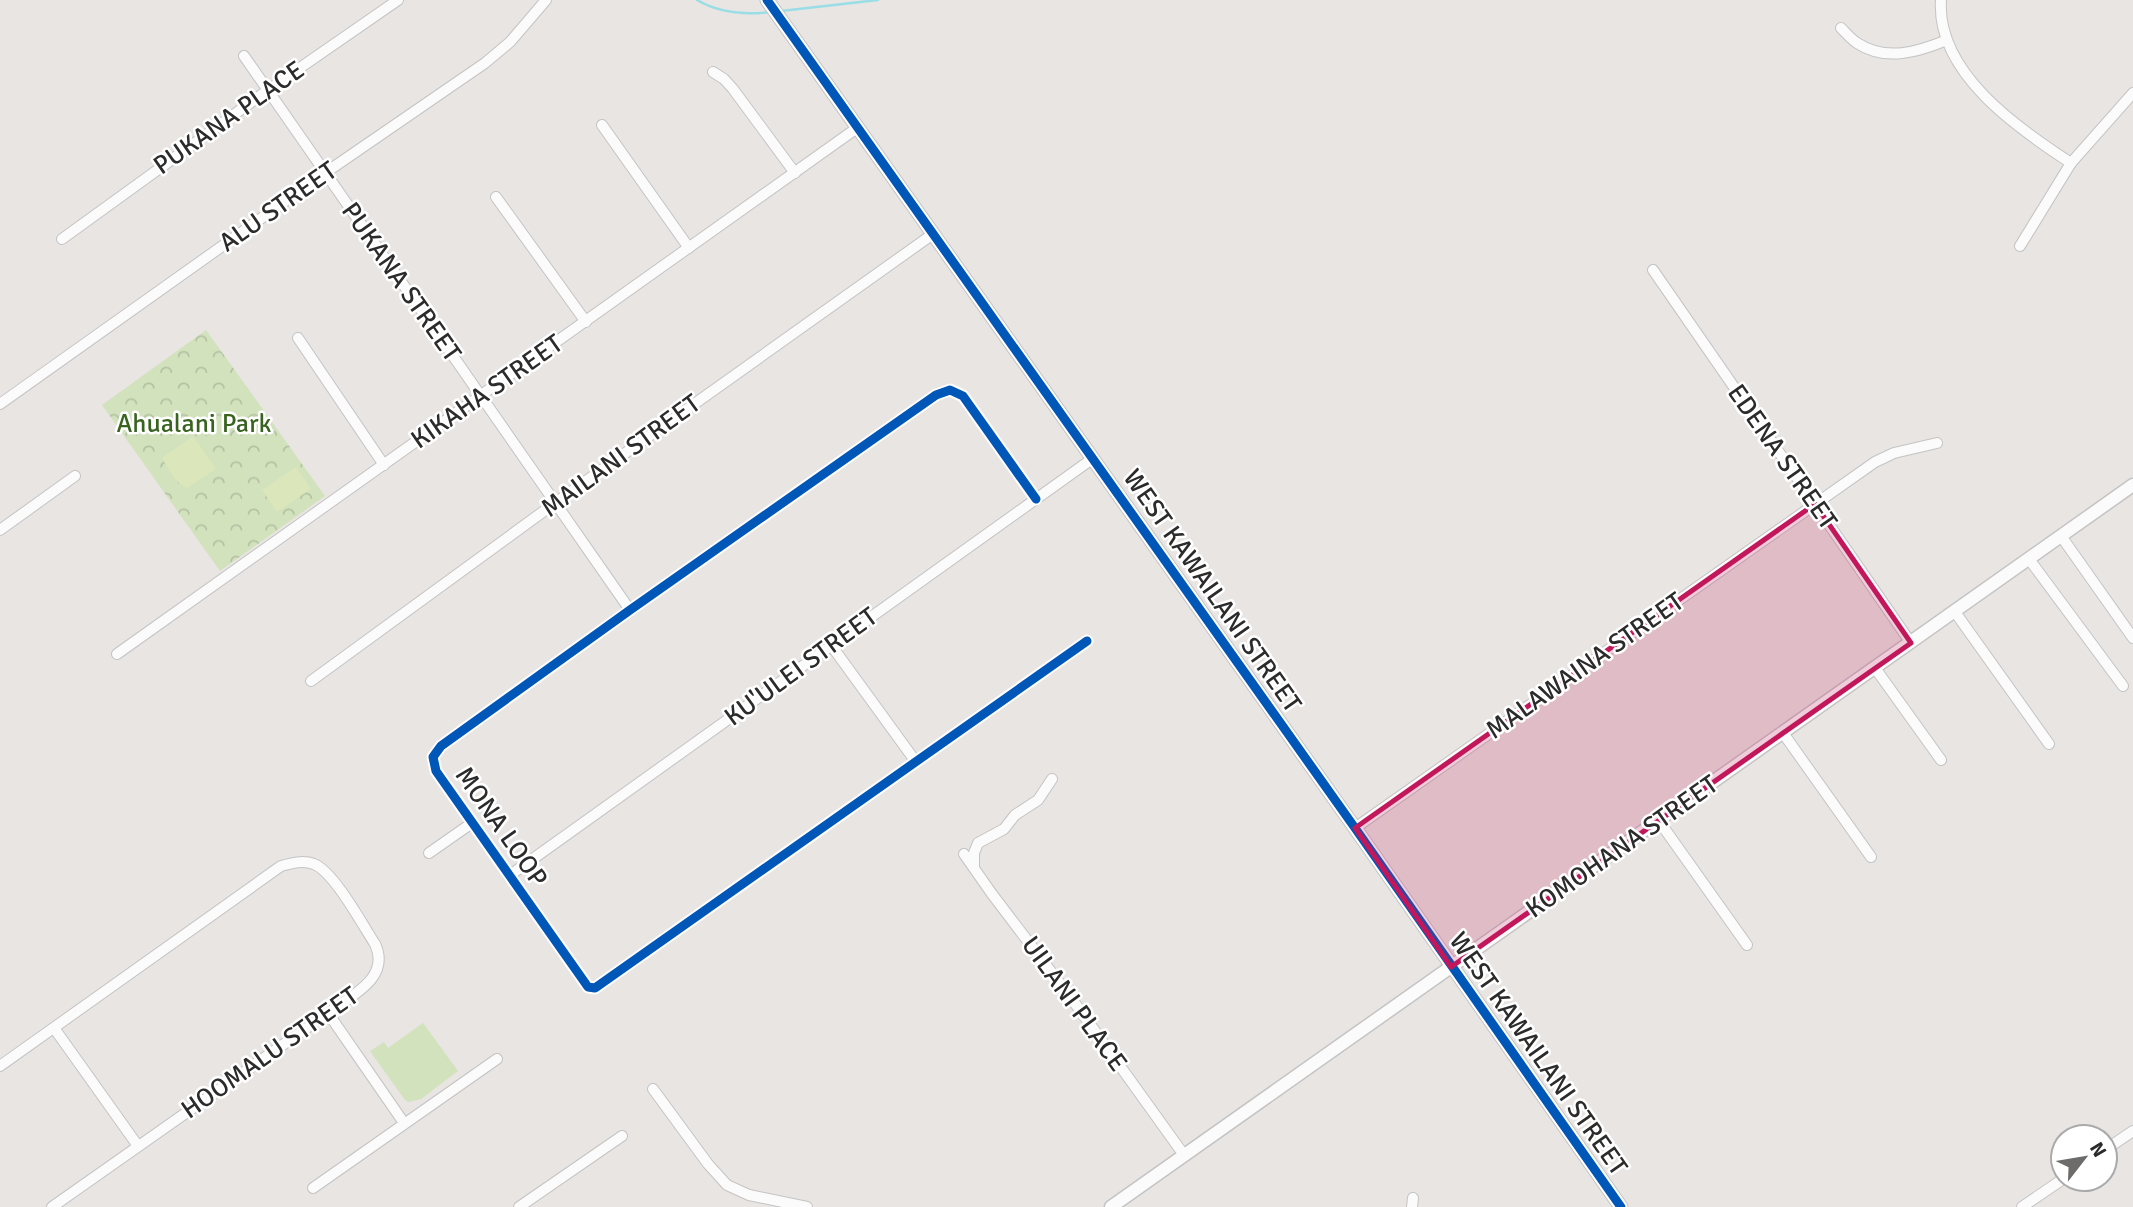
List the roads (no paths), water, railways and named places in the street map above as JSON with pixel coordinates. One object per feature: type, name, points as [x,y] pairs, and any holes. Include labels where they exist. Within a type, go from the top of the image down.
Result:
[{"type":"street","name":"PUKANA PLACE","points":[[62,239],[398,0]]},
{"type":"street","name":"ALU STREET","points":[[0,404],[485,63],[510,41],[546,0]]},
{"type":"street","name":"WEST KAWAILANI STREET","points":[[766,0],[1621,1207]]},
{"type":"street","points":[[1941,0],[1940,13],[1947,40],[1952,54],[1964,72],[1978,89],[2014,122],[2071,163]]},
{"type":"street","points":[[1841,28],[1856,43],[1886,53],[1917,51],[1947,40]]},
{"type":"street","name":"PUKANA STREET","points":[[244,56],[631,610]]},
{"type":"street","points":[[713,72],[733,89],[795,173]]},
{"type":"street","points":[[2020,246],[2071,163],[2133,93]]},
{"type":"street","points":[[602,125],[689,248]]},
{"type":"street","name":"KIKAHA STREET","points":[[117,654],[857,128]]},
{"type":"street","points":[[496,197],[586,322]]},
{"type":"street","name":"MAILANI STREET","points":[[311,681],[555,503],[933,234]]},
{"type":"street","name":"EDENA STREET","points":[[1653,270],[1911,643]]},
{"type":"street","points":[[298,338],[384,465]]},
{"type":"street","name":"MONA LOOP","points":[[1036,499],[963,396],[950,390],[936,395],[441,746],[433,757],[436,771],[588,987],[595,988],[1087,641]]},
{"type":"street","name":"MALAWAINA STREET","points":[[1355,828],[1875,461],[1894,453],[1937,443]]},
{"type":"street","name":"KU'ULEI STREET","points":[[509,876],[1092,459]]},
{"type":"street","points":[[0,530],[75,477]]},
{"type":"street","name":"KOMOHANA STREET","points":[[1111,1207],[2133,485]]},
{"type":"street","points":[[2061,536],[2133,638]]},
{"type":"street","points":[[2029,559],[2123,686]]},
{"type":"street","points":[[1955,612],[2049,744]]},
{"type":"street","points":[[831,645],[916,762]]},
{"type":"street","points":[[1875,668],[1941,760]]},
{"type":"street","points":[[1783,733],[1871,857]]},
{"type":"street","points":[[974,868],[974,853],[978,843],[1004,830],[1015,815],[1038,800],[1052,779]]},
{"type":"street","points":[[1659,821],[1746,945]]},
{"type":"street","points":[[429,853],[472,823]]},
{"type":"street","name":"UILANI PLACE","points":[[964,854],[1184,1155]]},
{"type":"street","name":"HOOMALU STREET","points":[[0,1066],[281,866],[296,861],[312,863],[326,870],[380,954],[376,974],[328,1013],[52,1207]]},
{"type":"street","points":[[328,1013],[404,1124]]},
{"type":"street","points":[[54,1028],[138,1146]]},
{"type":"street","points":[[313,1188],[497,1059]]},
{"type":"street","points":[[653,1089],[708,1164],[727,1185],[749,1195],[807,1207]]},
{"type":"street","points":[[519,1207],[622,1136]]},
{"type":"street","points":[[2022,1207],[2049,1189]]},
{"type":"waterway","points":[[697,0],[714,8],[733,12],[771,12]]},
{"type":"waterway","points":[[781,11],[878,0]]},
{"type":"park label","name":"Ahualani Park","points":[[194,424]]}]
